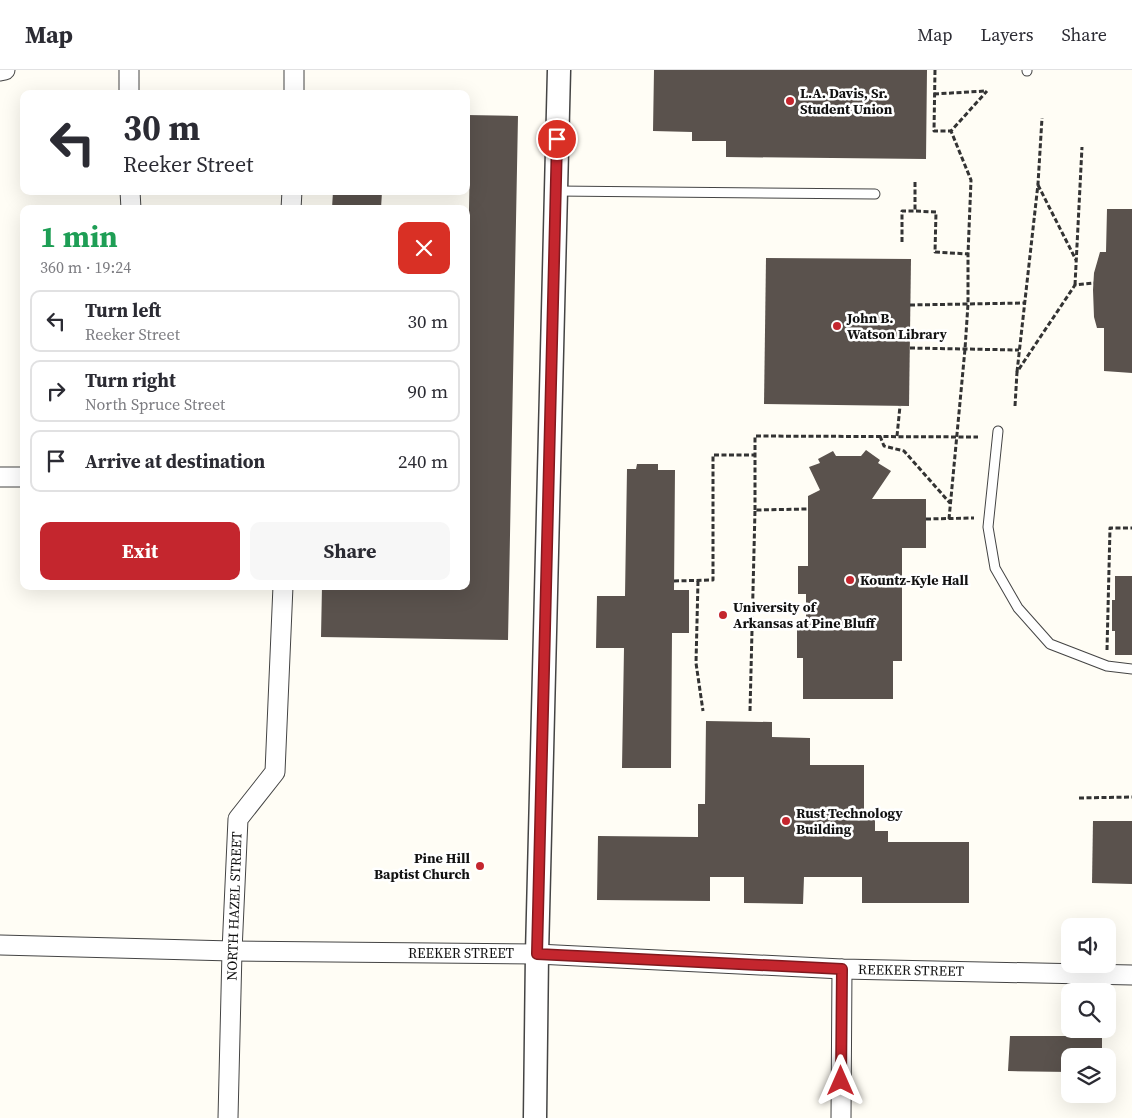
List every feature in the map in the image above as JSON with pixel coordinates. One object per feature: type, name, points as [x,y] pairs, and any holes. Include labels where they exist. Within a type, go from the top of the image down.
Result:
[{"type":"street","points":[[0,71],[5,70]]},
{"type":"street","points":[[129,70],[129,90]]},
{"type":"street","points":[[294,70],[294,90]]},
{"type":"street","points":[[535,1118],[537,954],[559,70]]},
{"type":"street","points":[[0,476],[20,477]]},
{"type":"street","name":"NORTH HAZEL STREET","points":[[228,1118],[232,951],[238,820],[276,772],[283,590]]},
{"type":"street","name":"REEKER STREET","points":[[0,945],[232,951],[537,954],[842,969],[1132,975]]},
{"type":"street","points":[[841,1118],[842,969]]},
{"type":"lane","points":[[556,191],[875,194]]},
{"type":"lane","points":[[998,431],[988,527],[995,568],[1018,608],[1050,644],[1107,666],[1132,669]]},
{"type":"path","points":[[934,94],[987,90],[951,131],[934,131],[934,94],[935,70]]},
{"type":"path","points":[[1015,406],[1019,350],[1038,184],[1042,118]]},
{"type":"path","points":[[949,519],[968,304],[971,180],[951,131]]},
{"type":"path","points":[[1017,372],[1075,285],[1082,147]]},
{"type":"path","points":[[915,182],[915,211]]},
{"type":"path","points":[[1038,184],[1076,260]]},
{"type":"path","points":[[902,242],[902,211],[936,212],[935,252],[968,254]]},
{"type":"path","points":[[1075,285],[1094,283]]},
{"type":"path","points":[[910,305],[1025,303]]},
{"type":"path","points":[[910,348],[1019,350]]},
{"type":"path","points":[[897,436],[900,406]]},
{"type":"path","points":[[750,711],[755,436],[978,437]]},
{"type":"path","points":[[880,436],[884,446],[904,452],[950,504]]},
{"type":"path","points":[[674,581],[713,580],[713,455],[755,455]]},
{"type":"path","points":[[755,510],[808,509]]},
{"type":"path","points":[[926,519],[978,518]]},
{"type":"path","points":[[1107,652],[1110,528],[1132,528]]},
{"type":"path","points":[[698,580],[696,662],[703,711]]},
{"type":"path","points":[[1079,798],[1132,797]]},
{"type":"building","name":"L.A. Davis, Sr. Student Union","points":[[654,70],[927,70],[926,159],[726,157],[726,141],[692,141],[692,132],[653,131]]},
{"type":"building","points":[[470,115],[518,116],[508,640],[321,637],[322,590],[470,590]]},
{"type":"building","points":[[333,195],[382,195],[381,205],[332,205]]},
{"type":"building","points":[[1107,209],[1132,209],[1132,373],[1104,371],[1104,328],[1097,328],[1094,317],[1094,273],[1100,252],[1106,252]]},
{"type":"building","name":"John B. Watson Library","points":[[766,258],[911,259],[909,406],[764,404]]},
{"type":"building","name":"Kountz-Kyle Hall","points":[[866,450],[880,460],[878,463],[891,471],[872,499],[926,499],[926,548],[902,548],[902,661],[893,661],[893,699],[803,699],[803,658],[797,658],[797,628],[806,628],[806,594],[798,594],[798,566],[808,566],[808,496],[820,490],[809,467],[820,463],[818,459],[833,451],[836,456],[861,456]]},
{"type":"building","points":[[637,464],[658,464],[658,470],[675,470],[674,590],[689,590],[689,633],[672,633],[671,768],[622,768],[624,648],[596,648],[597,596],[625,596],[627,469],[636,469]]},
{"type":"building","points":[[1115,576],[1132,576],[1132,655],[1115,655],[1115,631],[1112,631],[1112,600],[1115,600]]},
{"type":"building","name":"Rust Technology Building","points":[[706,721],[772,722],[772,737],[810,738],[810,765],[864,765],[864,812],[875,812],[875,831],[888,831],[888,842],[969,842],[969,903],[862,903],[862,877],[804,877],[803,904],[744,903],[744,877],[710,877],[710,901],[597,900],[598,836],[698,837],[698,804],[705,804]]},
{"type":"building","points":[[1093,821],[1132,821],[1132,884],[1092,883]]},
{"type":"building","points":[[1010,1036],[1102,1038],[1102,1048],[1061,1048],[1061,1072],[1008,1071]]},
{"type":"place","name":"L.A. Davis, Sr. Student Union","points":[[790,101]]},
{"type":"place","name":"John B. Watson Library","points":[[837,326]]},
{"type":"place","name":"Kountz-Kyle Hall","points":[[850,580]]},
{"type":"place","name":"University of Arkansas at Pine Bluff","points":[[723,615]]},
{"type":"place","name":"Rust Technology Building","points":[[786,821]]},
{"type":"place","name":"Pine Hill Baptist Church","points":[[480,866]]},
{"type":"route","points":[[557,139],[537,954],[842,969],[841,1081]]}]
